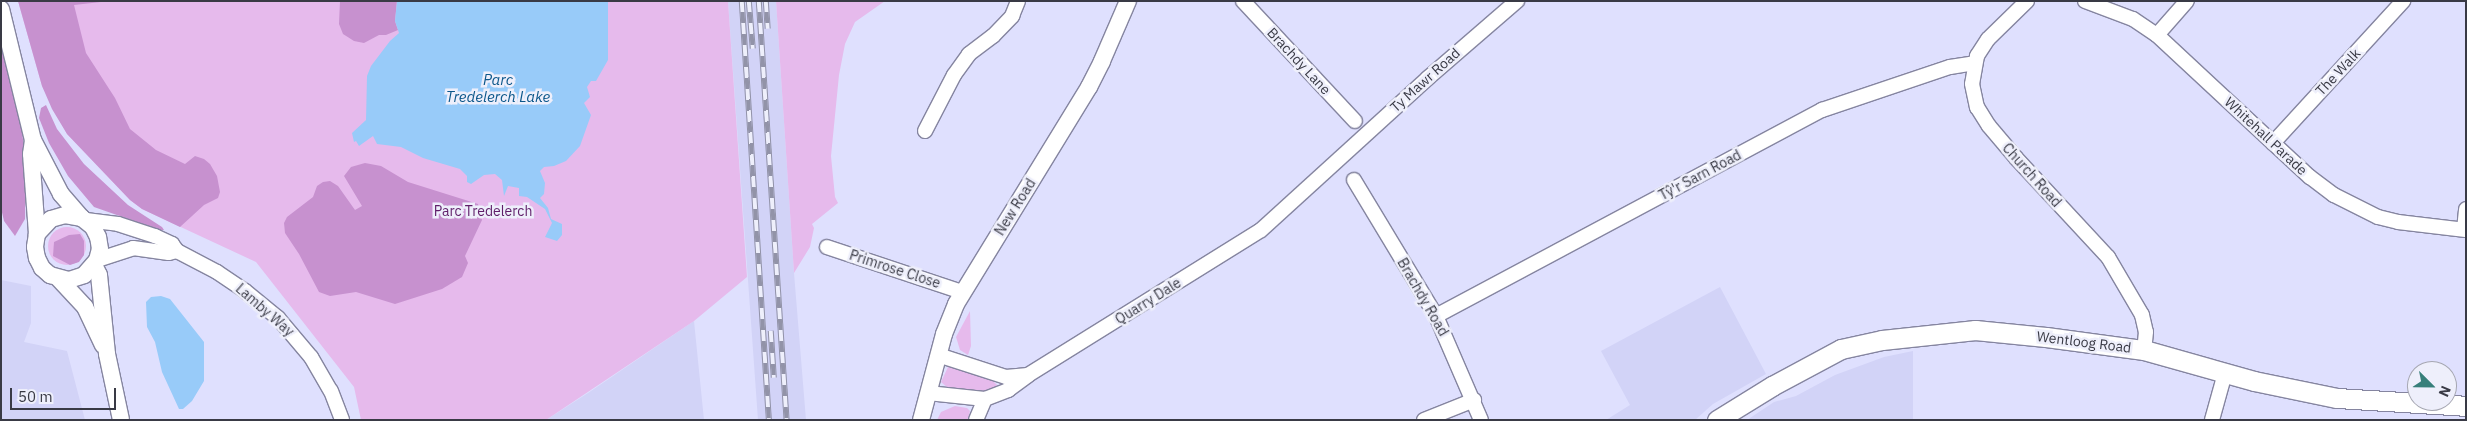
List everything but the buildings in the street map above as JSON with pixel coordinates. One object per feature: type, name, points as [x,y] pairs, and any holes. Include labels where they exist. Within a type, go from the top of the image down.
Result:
[{"type":"main road","name":"Wentloog Road","points":[[1717,420],[1772,386],[1841,349],[1882,340],[1975,330],[2046,336],[2144,350],[2225,373],[2337,398],[2466,406]]},
{"type":"street","points":[[925,131],[954,75],[969,54],[993,36],[1012,16],[1018,1]]},
{"type":"street","name":"New Road","points":[[921,420],[938,355],[951,315],[962,292],[1089,87],[1106,54],[1128,1]]},
{"type":"street","name":"Brachdy Lane","points":[[1243,1],[1355,121]]},
{"type":"street","name":"Ty Mawr Road","points":[[1336,163],[1428,78],[1517,1]]},
{"type":"street","name":"Church Road","points":[[2027,1],[1981,48],[1975,63],[1974,94],[1982,115],[2016,158],[2108,257],[2142,315],[2146,332],[2144,350]]},
{"type":"street","name":"Whitehall Parade","points":[[2085,1],[2133,19],[2156,35],[2321,186],[2363,210],[2398,222],[2465,230]]},
{"type":"street","points":[[2156,35],[2187,1]]},
{"type":"street","name":"The Walk","points":[[2273,143],[2404,1]]},
{"type":"street","points":[[1,8],[33,140],[31,154],[38,234],[35,247],[37,258],[42,268],[58,278],[85,307],[107,354]]},
{"type":"street","name":"Tŷ'r Sarn Road","points":[[1436,316],[1822,110],[1950,67],[1975,63]]},
{"type":"street","points":[[33,140],[42,152],[61,194],[98,237],[100,249],[96,263],[84,275],[69,280],[58,278]]},
{"type":"street","name":"Quarry Dale","points":[[938,355],[1006,377],[1028,375],[1261,230],[1336,163]]},
{"type":"street","name":"Brachdy Road","points":[[1354,180],[1436,316],[1474,400],[1481,420]]},
{"type":"street","points":[[2465,230],[2466,209]]},
{"type":"street","points":[[38,234],[51,219],[65,215],[84,219]]},
{"type":"street","name":"Lamby Way","points":[[84,219],[118,224],[172,244],[177,251],[224,277],[278,318],[311,357],[331,391],[342,420]]},
{"type":"street","name":"Primrose Close","points":[[827,246],[962,292]]},
{"type":"street","name":"Lamby Way","points":[[96,263],[133,248],[169,253],[177,251]]},
{"type":"street","points":[[96,263],[100,280],[107,354],[121,420]]},
{"type":"street","points":[[2212,420],[2225,373]]},
{"type":"street","points":[[928,393],[985,400],[1008,390],[1028,375]]},
{"type":"street","points":[[976,420],[985,400]]},
{"type":"street","points":[[1424,420],[1474,400]]},
{"type":"shaded area","points":[[18,1],[110,1],[74,5],[86,53],[115,98],[130,129],[156,150],[185,164],[195,156],[204,159],[210,164],[217,176],[220,192],[218,198],[204,205],[180,227],[142,209],[130,200],[67,134],[52,109],[42,86]]},
{"type":"shaded area","points":[[340,1],[397,1],[395,21],[398,30],[386,35],[379,35],[364,43],[354,41],[343,34],[339,24]]},
{"type":"shaded area","points":[[728,1],[776,1],[806,420],[758,420]]},
{"type":"shaded area","points":[[1,33],[20,114],[26,165],[25,219],[15,236],[4,221],[1,208]]},
{"type":"shaded area","points":[[46,105],[57,129],[84,164],[128,205],[164,230],[155,231],[134,221],[94,207],[68,176],[49,143],[39,118],[41,108]]},
{"type":"shaded area","points":[[365,163],[381,166],[408,182],[478,204],[482,220],[465,256],[468,263],[462,277],[442,289],[395,304],[356,292],[330,296],[319,292],[299,254],[285,233],[284,223],[287,217],[313,197],[317,186],[323,182],[330,181],[338,186],[355,210],[362,206],[344,176],[351,167]]},
{"type":"shaded area","points":[[80,234],[84,241],[84,255],[79,262],[70,265],[53,256],[54,242],[69,235]]},
{"type":"shaded area","points":[[1,280],[31,286],[31,323],[24,342],[67,351],[85,420],[1,420]]},
{"type":"shaded area","points":[[1720,287],[1766,374],[1713,404],[1695,420],[1606,420],[1630,405],[1601,351]]},
{"type":"shaded area","points":[[694,321],[704,420],[546,420],[588,393]]},
{"type":"shaded area","points":[[1913,351],[1913,420],[1747,420],[1774,402],[1796,396],[1835,375],[1884,357]]},
{"type":"green space","name":"Parc Tredelerch","points":[[18,1],[728,1],[747,277],[694,321],[546,420],[361,420],[354,387],[256,262],[142,209],[130,200],[67,134],[42,86]]},
{"type":"green space","points":[[776,1],[885,1],[855,22],[845,44],[839,75],[831,156],[835,197],[838,203],[812,224],[814,228],[810,247],[794,273]]},
{"type":"green space","points":[[67,227],[81,232],[86,246],[81,260],[67,265],[53,260],[48,246],[53,232]]},
{"type":"green space","points":[[970,311],[971,346],[968,355],[960,350],[956,337]]},
{"type":"green space","points":[[954,366],[991,379],[997,385],[996,389],[980,394],[947,387],[941,382],[948,367]]},
{"type":"green space","points":[[955,406],[967,408],[970,411],[968,420],[937,420],[941,412]]},
{"type":"water","name":"Parc Tredelerch Lake","points":[[397,1],[608,1],[608,60],[596,81],[591,81],[587,87],[590,97],[584,103],[591,115],[580,146],[566,161],[554,166],[544,167],[540,171],[545,183],[544,194],[540,198],[548,208],[551,219],[562,224],[562,235],[557,241],[545,237],[552,223],[545,209],[527,197],[519,196],[519,188],[508,186],[504,196],[502,180],[495,174],[484,175],[471,184],[467,182],[467,176],[460,169],[423,158],[401,147],[377,144],[373,136],[359,146],[356,141],[354,142],[352,133],[366,120],[367,76],[371,66],[390,41],[399,33],[395,21]]},
{"type":"water","points":[[161,296],[170,299],[204,342],[204,381],[192,401],[183,409],[179,409],[162,372],[155,342],[147,327],[146,302],[151,297]]},
{"type":"railway","points":[[742,1],[769,420]]},
{"type":"railway","points":[[749,1],[753,49]]},
{"type":"railway","points":[[759,1],[787,420]]},
{"type":"railway","points":[[766,1],[768,29]]},
{"type":"railway","points":[[771,331],[774,378]]}]
